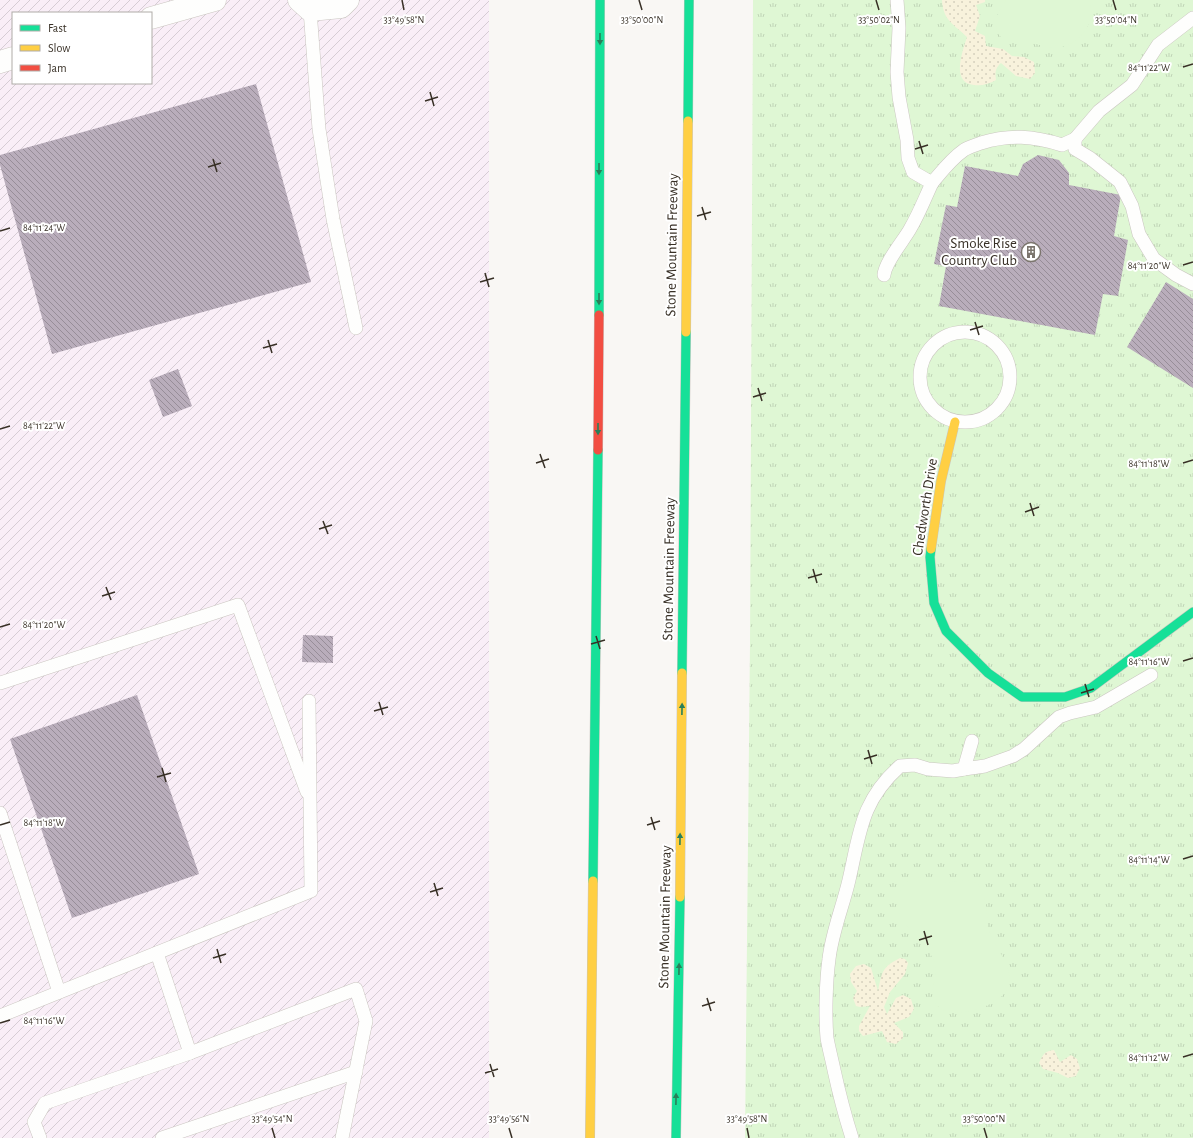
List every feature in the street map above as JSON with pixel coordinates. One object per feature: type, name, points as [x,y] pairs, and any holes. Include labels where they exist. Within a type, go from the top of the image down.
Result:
[{"type":"main road","points":[[590,1138],[598,478],[600,0]]},
{"type":"main road","name":"Stone Mountain Freeway","points":[[676,1138],[680,911],[689,0]]},
{"type":"main road","name":"Chedworth Drive","points":[[954,422],[941,481],[930,557],[934,603],[946,631],[988,673],[1022,697],[1065,697],[1091,688],[1193,612]]},
{"type":"street","points":[[152,18],[215,0]]},
{"type":"street","points":[[304,5],[341,7],[348,0]]},
{"type":"street","points":[[0,62],[12,58]]},
{"type":"lane","points":[[897,0],[899,28],[897,72],[899,97],[908,140],[908,158],[913,172],[932,183]]},
{"type":"lane","points":[[304,5],[319,129],[333,219],[356,328]]},
{"type":"lane","points":[[884,275],[884,271],[889,262],[911,228],[932,183],[947,164],[964,149],[989,140],[1010,136],[1025,136],[1045,139],[1062,145],[1075,139],[1099,111],[1132,85],[1158,45],[1193,18]]},
{"type":"lane","points":[[1075,139],[1075,149],[1090,158],[1120,182],[1132,206],[1139,234],[1154,259],[1176,275],[1193,284]]},
{"type":"lane","points":[[965,331],[997,344],[1010,366],[1011,382],[993,414],[968,424],[954,422],[931,409],[922,396],[919,370],[930,347],[942,337],[965,331]]},
{"type":"lane","points":[[0,683],[238,605],[310,801]]},
{"type":"lane","points":[[852,1138],[838,1087],[827,1038],[828,960],[832,940],[846,896],[859,831],[867,808],[879,788],[900,766],[915,765],[928,769],[953,771],[985,766],[1013,756],[1024,749],[1059,717],[1096,707],[1151,675]]},
{"type":"lane","points":[[0,1016],[311,891],[309,701]]},
{"type":"lane","points":[[964,769],[972,741]]},
{"type":"lane","points":[[0,813],[59,992]]},
{"type":"lane","points":[[157,953],[190,1053]]},
{"type":"lane","points":[[40,1138],[34,1122],[45,1103],[190,1053],[356,989],[366,1021],[342,1138]]},
{"type":"lane","points":[[162,1138],[356,1072]]},
{"type":"shaded area","points":[[0,0],[489,0],[489,1138],[0,1138]]},
{"type":"green space","name":"Smoke Rise Country Club","points":[[753,0],[1193,0],[1193,1138],[745,1138],[750,644]]},
{"type":"green space","points":[[1006,0],[1090,0],[1090,21],[1088,27],[1080,37],[1065,46],[1050,48],[1032,43],[1011,42],[1002,37],[996,28],[997,16]]},
{"type":"green space","points":[[920,877],[941,882],[968,880],[978,885],[982,891],[986,904],[989,931],[1008,968],[1010,980],[1008,989],[992,1003],[970,1011],[948,1012],[940,1008],[935,1003],[933,992],[936,975],[935,963],[924,946],[909,929],[899,911],[898,901],[901,890],[906,883],[914,878]]},
{"type":"sand","points":[[942,0],[985,0],[985,2],[976,5],[980,16],[975,31],[985,36],[986,46],[1003,49],[1012,56],[1024,57],[1034,62],[1035,73],[1030,79],[1016,76],[1001,63],[996,71],[996,80],[988,84],[980,85],[967,83],[962,78],[960,65],[967,37],[947,18],[944,13]]},
{"type":"sand","points":[[900,958],[905,959],[908,963],[905,974],[890,992],[884,1007],[887,1014],[896,998],[903,995],[911,999],[914,1009],[909,1017],[894,1023],[903,1032],[903,1038],[896,1044],[887,1042],[882,1031],[863,1036],[859,1031],[859,1026],[870,1006],[856,1006],[853,998],[857,991],[851,982],[850,974],[856,966],[864,964],[871,968],[878,991],[882,975],[886,967]]},
{"type":"sand","points":[[1054,1050],[1060,1062],[1071,1055],[1077,1059],[1080,1068],[1076,1076],[1068,1078],[1058,1073],[1043,1069],[1039,1063],[1042,1057],[1046,1052]]},
{"type":"building","points":[[256,84],[311,282],[52,354],[0,165],[0,155]]},
{"type":"building","name":"Smoke Rise Country Club","points":[[1038,155],[1059,160],[1069,173],[1069,185],[1121,195],[1114,236],[1128,240],[1118,296],[1103,294],[1095,335],[939,306],[946,266],[934,264],[946,205],[957,207],[965,166],[1018,176],[1023,164]]},
{"type":"building","points":[[1166,282],[1193,299],[1193,388],[1127,347]]},
{"type":"building","points":[[178,369],[192,406],[163,417],[149,380]]},
{"type":"building","points":[[303,635],[333,636],[333,663],[302,662]]},
{"type":"building","points":[[137,695],[199,874],[72,918],[10,739]]},
{"type":"traffic: fast","points":[[599,315],[600,0]]},
{"type":"traffic: fast","points":[[688,121],[689,0]]},
{"type":"traffic: fast","points":[[682,673],[686,332]]},
{"type":"traffic: fast","points":[[593,881],[598,450]]},
{"type":"traffic: fast","points":[[931,549],[930,557],[934,603],[946,631],[988,673],[1022,697],[1065,697],[1091,688],[1193,612]]},
{"type":"traffic: fast","points":[[676,1138],[680,897]]},
{"type":"traffic: slow","points":[[686,332],[688,121]]},
{"type":"traffic: slow","points":[[931,549],[941,481],[955,422]]},
{"type":"traffic: slow","points":[[680,897],[682,673]]},
{"type":"traffic: slow","points":[[590,1138],[593,881]]},
{"type":"traffic: jam","points":[[598,450],[599,315]]},
{"type":"place","name":"Smoke Rise Country Club","points":[[1031,252]]}]
